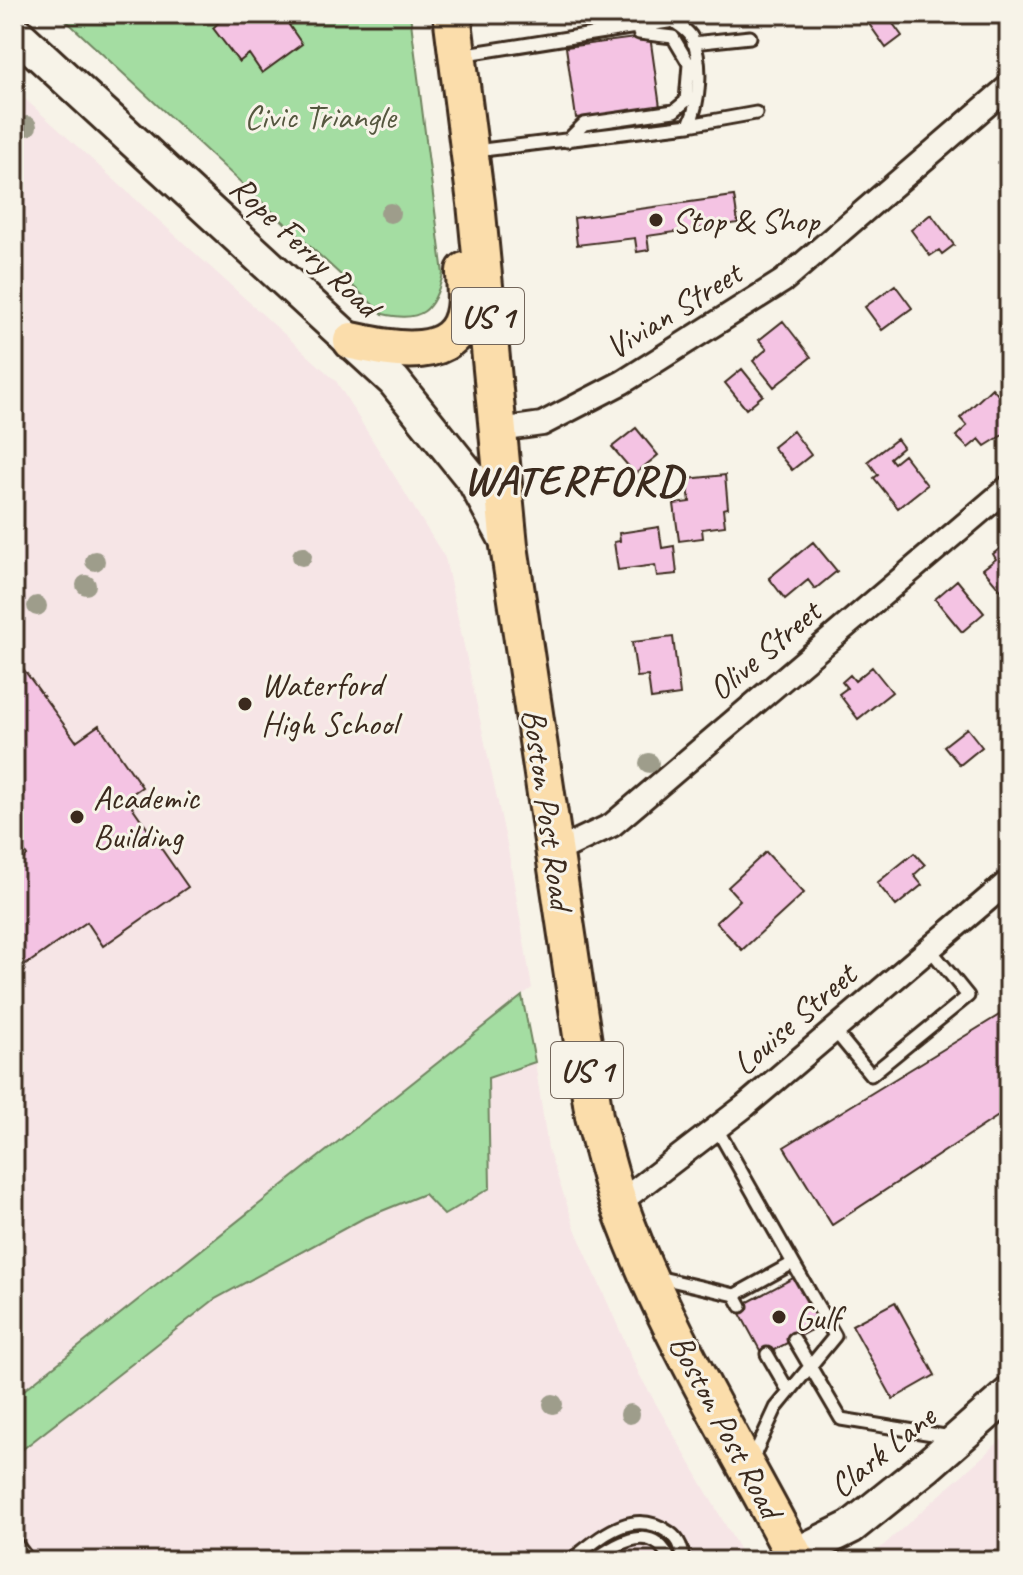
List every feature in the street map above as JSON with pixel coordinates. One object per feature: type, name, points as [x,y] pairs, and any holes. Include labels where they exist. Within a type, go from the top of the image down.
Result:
[{"type":"main road","name":"Boston Post Road","points":[[452,14],[476,203],[509,546],[594,1116],[619,1203],[649,1276],[701,1384],[796,1558]]},
{"type":"main road","name":"Rope Ferry Road","points":[[14,31],[394,381],[474,481],[509,546]]},
{"type":"main road","points":[[352,341],[401,351],[423,350],[451,336],[465,311],[465,241],[476,203]]},
{"type":"main road","name":"Clark Lane","points":[[796,1558],[851,1527],[1009,1394]]},
{"type":"street","name":"Vivian Street","points":[[499,430],[542,424],[623,382],[783,281],[1009,86]]},
{"type":"street","name":"Olive Street","points":[[555,852],[612,825],[1009,487]]},
{"type":"street","name":"Louise Street","points":[[619,1203],[717,1129],[1009,881]]},
{"type":"lane","points":[[457,55],[674,21],[692,36],[699,71],[696,110],[689,125]]},
{"type":"lane","points":[[546,41],[553,48],[646,31],[673,37],[689,64],[686,101],[674,111],[584,124],[566,141]]},
{"type":"lane","points":[[693,43],[750,37]]},
{"type":"lane","points":[[470,152],[689,125],[756,113]]},
{"type":"lane","points":[[834,1030],[871,1075],[968,996],[930,949]]},
{"type":"lane","points":[[717,1129],[835,1336],[776,1408],[747,1470]]},
{"type":"lane","points":[[649,1276],[738,1300],[766,1286],[793,1263]]},
{"type":"lane","points":[[794,1339],[841,1419],[959,1438]]},
{"type":"lane","points":[[767,1354],[789,1392]]},
{"type":"lane","points":[[570,1561],[609,1531],[634,1520],[656,1523],[676,1537],[682,1561]]},
{"type":"lane","points":[[593,1561],[612,1546],[634,1536],[649,1538],[666,1550],[670,1561]]},
{"type":"lane","points":[[14,1541],[29,1561]]},
{"type":"shaded area","name":"Waterford High School","points":[[14,89],[336,381],[445,558],[508,849],[532,988],[14,1398]]},
{"type":"shaded area","points":[[535,1062],[548,1149],[576,1231],[639,1374],[746,1561],[14,1561],[14,1456],[215,1299],[362,1219],[424,1193],[444,1214],[488,1078]]},
{"type":"shaded area","points":[[1009,1433],[1009,1561],[866,1561]]},
{"type":"green space","name":"Civic Triangle","points":[[59,14],[410,14],[443,274],[430,305],[417,315],[408,317],[383,314]]},
{"type":"green space","points":[[522,996],[535,1062],[488,1078],[490,1188],[444,1215],[424,1194],[362,1219],[215,1299],[14,1456],[14,1398]]},
{"type":"building","points":[[227,14],[305,14],[289,25],[302,44],[262,73],[249,54],[239,62],[213,28]]},
{"type":"building","points":[[862,14],[886,14],[902,36],[886,48]]},
{"type":"building","points":[[650,36],[660,107],[576,118],[566,47]]},
{"type":"building","points":[[734,196],[738,223],[647,236],[649,250],[637,252],[635,238],[577,245],[574,218]]},
{"type":"building","points":[[931,214],[954,245],[942,254],[939,250],[930,256],[911,230]]},
{"type":"building","points":[[895,285],[912,308],[882,330],[865,307]]},
{"type":"building","points":[[783,321],[811,357],[774,387],[753,361],[767,349],[759,340]]},
{"type":"building","points":[[742,369],[763,395],[746,409],[725,383]]},
{"type":"building","points":[[992,388],[1009,407],[1009,424],[1005,428],[1009,431],[985,446],[979,439],[968,448],[956,436],[967,426],[960,418]]},
{"type":"building","points":[[636,428],[658,455],[635,474],[612,447]]},
{"type":"building","points":[[793,431],[811,455],[792,470],[773,447]]},
{"type":"building","points":[[897,439],[903,447],[890,458],[894,463],[904,455],[927,485],[898,508],[874,478],[878,475],[868,461]]},
{"type":"building","points":[[725,475],[728,508],[723,509],[725,526],[702,529],[703,538],[679,541],[674,504],[690,502],[687,479]]},
{"type":"building","points":[[659,527],[662,548],[674,546],[677,574],[657,576],[655,565],[618,570],[614,542],[620,541],[619,533]]},
{"type":"building","points":[[1009,541],[1009,600],[983,569],[996,559],[993,554]]},
{"type":"building","points":[[813,542],[837,571],[815,589],[808,580],[785,599],[769,578]]},
{"type":"building","points":[[957,580],[984,613],[962,632],[935,599]]},
{"type":"building","points":[[673,637],[680,695],[651,699],[648,676],[637,677],[632,642]]},
{"type":"building","name":"Academic Building","points":[[19,663],[76,741],[99,725],[142,787],[126,798],[188,887],[103,946],[87,922],[14,973],[14,865],[27,856],[14,836],[14,666]]},
{"type":"building","points":[[872,667],[892,692],[858,719],[839,694],[847,688],[842,682],[850,675],[855,681]]},
{"type":"building","points":[[967,728],[982,747],[960,765],[944,746]]},
{"type":"building","points":[[766,852],[804,893],[742,950],[716,922],[740,900],[728,887]]},
{"type":"building","points":[[914,853],[925,865],[914,875],[922,885],[896,906],[877,883]]},
{"type":"building","points":[[1009,1009],[1009,1109],[832,1225],[784,1147]]},
{"type":"building","name":"Gulf","points":[[795,1277],[821,1325],[763,1356],[737,1308]]},
{"type":"building","points":[[895,1302],[935,1375],[893,1399],[852,1325]]},
{"type":"place","name":"Stop & Shop","points":[[656,220]]},
{"type":"place","name":"Waterford High School","points":[[245,704]]},
{"type":"place","name":"Academic Building","points":[[77,817]]},
{"type":"place","name":"Gulf","points":[[779,1317]]},
{"type":"district","name":"WATERFORD","points":[[574,480]]}]
